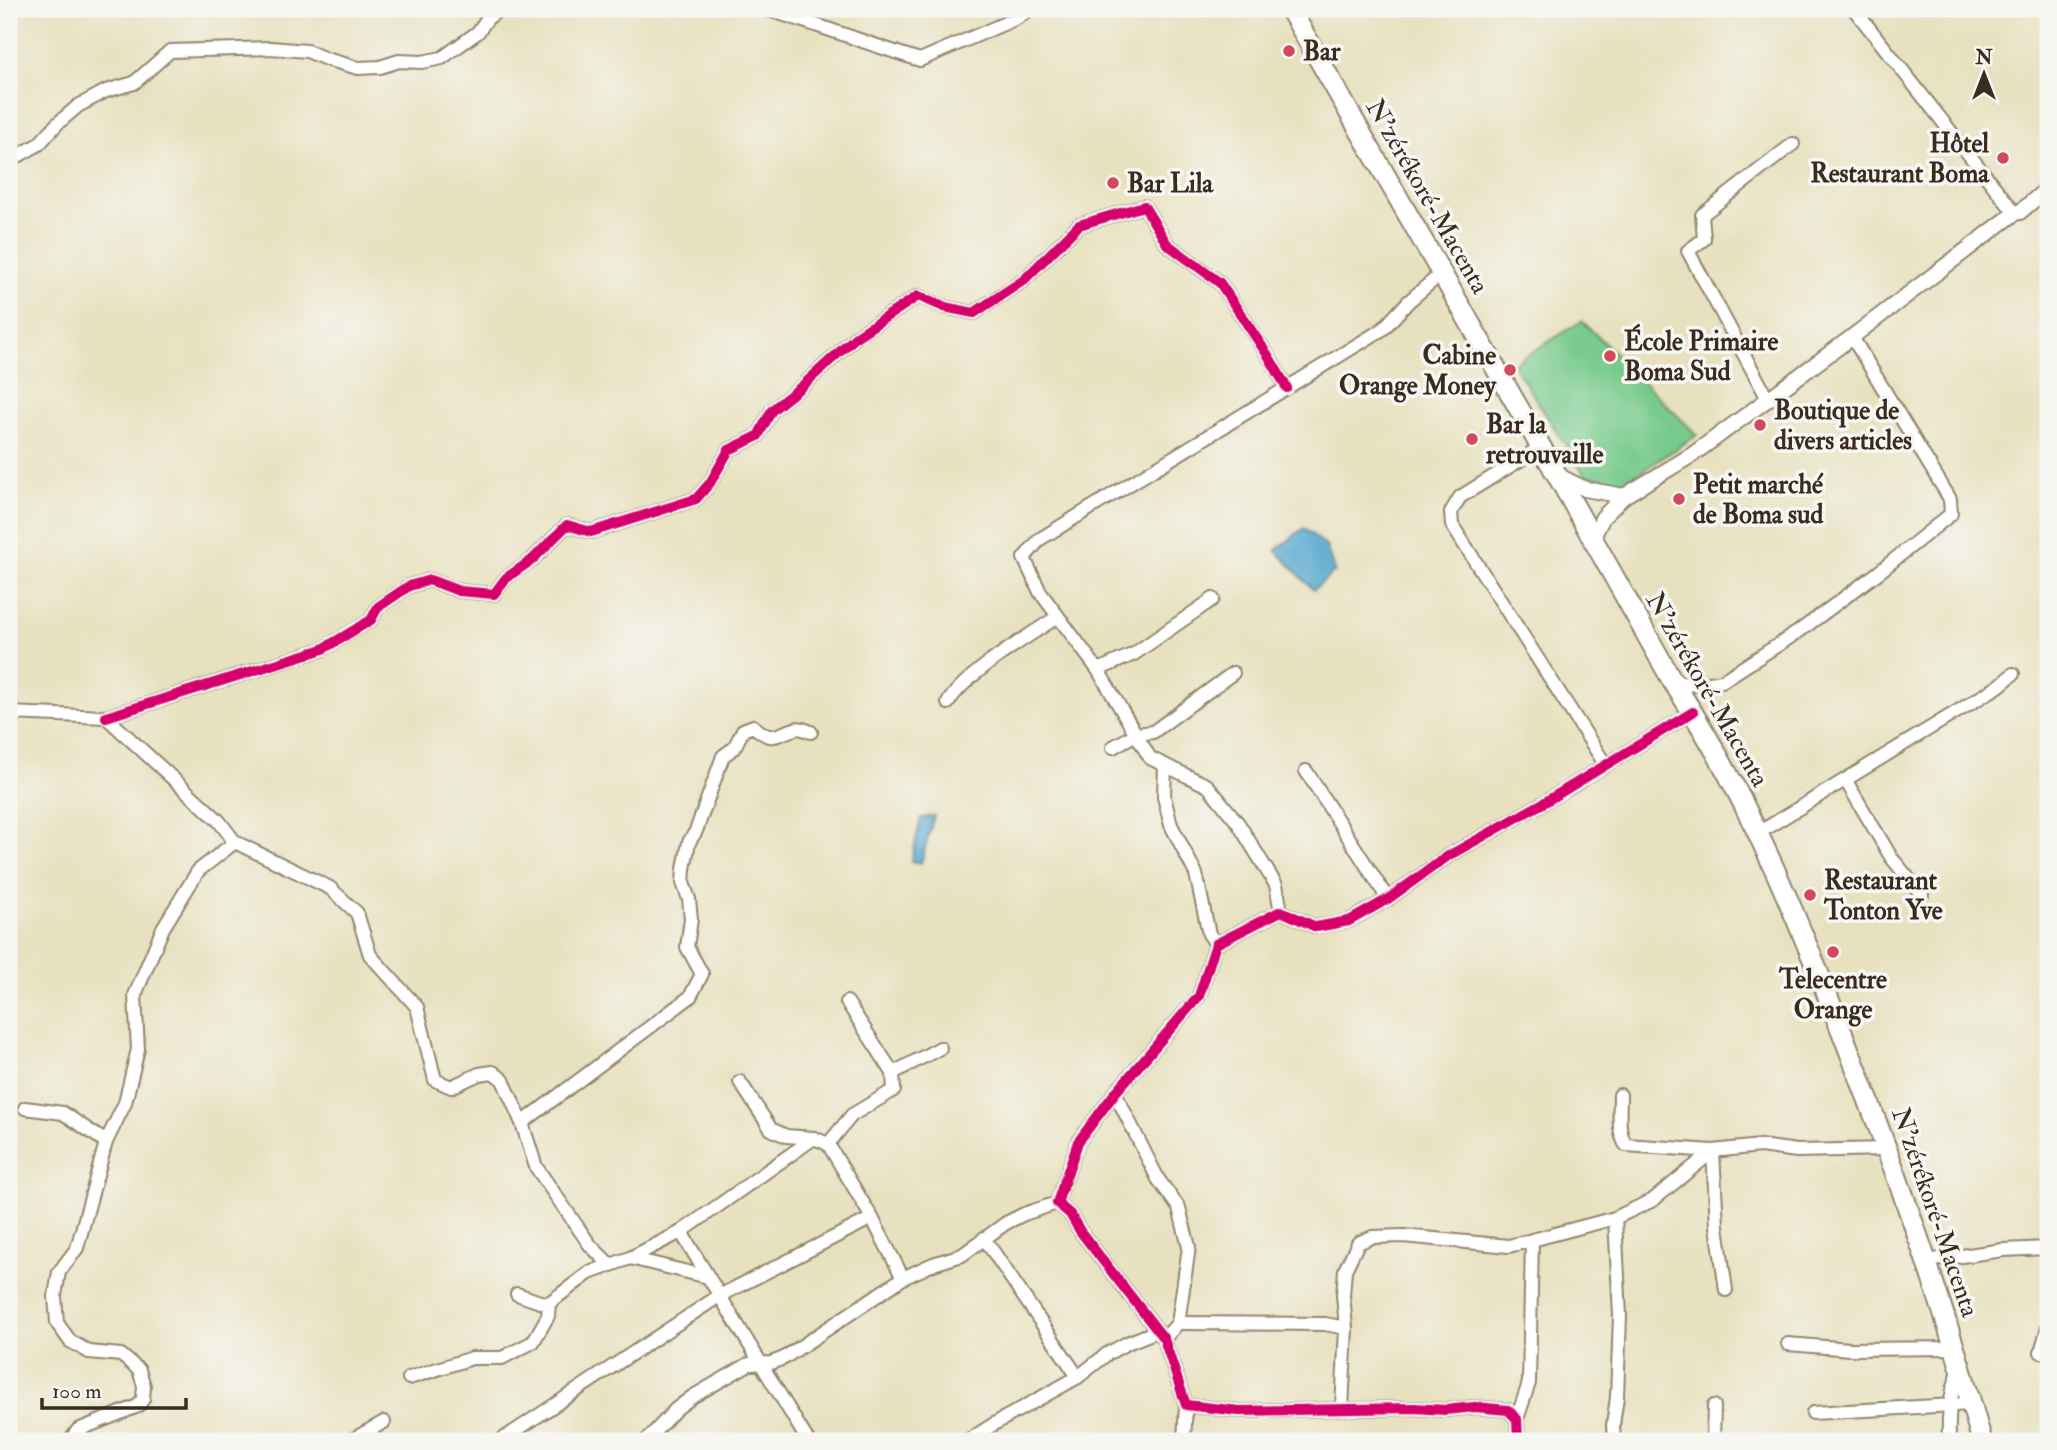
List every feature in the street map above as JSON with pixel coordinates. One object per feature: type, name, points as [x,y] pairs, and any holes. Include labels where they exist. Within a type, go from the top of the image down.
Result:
[{"type":"highway","name":"N'zérékoré-Macenta","points":[[1290,9],[1693,712],[1758,833],[1800,923],[1887,1149],[1927,1261],[1982,1441]]},
{"type":"street","points":[[9,155],[18,156],[39,144],[78,106],[106,91],[134,82],[170,51],[229,48],[307,51],[358,68],[380,67],[399,61],[422,62],[442,58],[478,32],[486,19],[499,9]]},
{"type":"street","points":[[765,9],[920,60],[1017,18],[1030,9]]},
{"type":"street","points":[[1854,9],[2015,213]]},
{"type":"street","points":[[1768,399],[1688,251],[1704,239],[1702,215],[1793,144]]},
{"type":"street","points":[[1592,539],[1603,517],[1624,496],[1692,455],[2015,213],[2020,212],[2048,188]]},
{"type":"street","points":[[9,713],[106,717],[323,649],[371,620],[378,607],[409,586],[430,580],[459,591],[494,594],[506,578],[532,560],[567,525],[591,532],[696,499],[710,483],[729,450],[758,436],[772,410],[857,336],[918,296],[944,307],[974,313],[1024,280],[1079,225],[1103,216],[1144,206],[1167,244],[1220,283],[1287,388]]},
{"type":"street","points":[[1281,911],[1276,885],[1238,823],[1208,786],[1150,758],[1098,670],[1040,592],[1024,558],[1040,539],[1383,329],[1409,301],[1442,273]]},
{"type":"street","points":[[1674,682],[1698,685],[1722,681],[1808,624],[1951,514],[1950,499],[1852,337]]},
{"type":"street","points":[[1541,447],[1460,497],[1451,512],[1452,525],[1605,764]]},
{"type":"street","points":[[1558,475],[1585,489],[1624,496]]},
{"type":"street","points":[[1098,670],[1134,654],[1213,599]]},
{"type":"street","points":[[947,702],[983,669],[1057,617]]},
{"type":"street","points":[[1113,747],[1136,734],[1153,732],[1233,673]]},
{"type":"street","points":[[1758,833],[2013,674]]},
{"type":"street","points":[[1281,911],[1316,927],[1349,921],[1388,900],[1448,856],[1545,802],[1693,712]]},
{"type":"street","points":[[106,717],[219,821],[235,842],[330,888],[357,913],[370,955],[417,1007],[436,1080],[451,1087],[479,1074],[493,1072],[503,1080],[522,1122],[536,1167],[590,1245],[610,1265]]},
{"type":"street","points":[[522,1122],[690,997],[702,974],[687,947],[691,919],[689,900],[683,883],[684,869],[689,842],[696,831],[723,756],[734,748],[743,730],[753,726],[762,734],[775,737],[796,728],[811,732]]},
{"type":"street","points":[[1165,765],[1164,797],[1171,825],[1196,874],[1209,934],[1216,944]]},
{"type":"street","points":[[1306,771],[1388,900]]},
{"type":"street","points":[[1846,780],[1891,857],[1922,895]]},
{"type":"street","points":[[70,1441],[78,1430],[138,1406],[143,1399],[144,1386],[139,1370],[121,1355],[89,1352],[70,1341],[57,1323],[55,1296],[59,1272],[78,1248],[106,1142],[125,1103],[138,1049],[135,995],[163,928],[198,871],[235,842]]},
{"type":"street","points":[[1057,1203],[1078,1142],[1115,1093],[1199,996],[1216,944],[1281,911]]},
{"type":"street","points":[[828,1144],[852,1115],[894,1090],[893,1073],[847,1002]]},
{"type":"street","points":[[893,1073],[940,1048]]},
{"type":"street","points":[[740,1082],[771,1129],[786,1136],[814,1138],[828,1144],[872,1218],[903,1278]]},
{"type":"street","points":[[1115,1093],[1158,1179],[1179,1208],[1189,1247],[1178,1323]]},
{"type":"street","points":[[1620,1095],[1620,1130],[1622,1142],[1626,1145],[1713,1151],[1760,1146],[1797,1151],[1887,1149]]},
{"type":"street","points":[[24,1108],[63,1114],[106,1142]]},
{"type":"street","points":[[517,1294],[549,1303],[589,1273],[630,1258],[681,1232],[814,1138]]},
{"type":"street","points":[[1342,1409],[1346,1328],[1343,1295],[1345,1270],[1358,1243],[1372,1237],[1403,1236],[1509,1246],[1615,1218],[1653,1200],[1713,1151]]},
{"type":"street","points":[[1713,1151],[1717,1226],[1726,1290]]},
{"type":"street","points":[[646,1441],[676,1409],[692,1397],[749,1364],[771,1363],[784,1358],[903,1278],[933,1264],[962,1255],[1006,1223],[1057,1203]]},
{"type":"street","points":[[1057,1203],[1070,1214],[1160,1335],[1186,1405],[1184,1441]]},
{"type":"street","points":[[500,1441],[719,1296],[872,1218]]},
{"type":"street","points":[[1614,1441],[1620,1315],[1615,1218]]},
{"type":"street","points":[[681,1232],[808,1441]]},
{"type":"street","points":[[984,1238],[1078,1377]]},
{"type":"street","points":[[1518,1441],[1517,1419],[1529,1383],[1532,1240]]},
{"type":"street","points":[[1927,1261],[2003,1250],[2048,1248]]},
{"type":"street","points":[[630,1258],[708,1277]]},
{"type":"street","points":[[409,1378],[472,1358],[502,1358],[533,1342],[548,1316],[549,1303]]},
{"type":"street","points":[[967,1441],[1078,1377],[1107,1354],[1127,1343],[1160,1335],[1178,1323],[1325,1324],[1346,1328]]},
{"type":"street","points":[[2040,1352],[2048,1327]]},
{"type":"street","points":[[1788,1344],[1958,1357],[1949,1405],[1950,1441]]},
{"type":"street","points":[[1813,1413],[1971,1404]]},
{"type":"street","points":[[1186,1405],[1239,1411],[1444,1410],[1475,1407],[1508,1410],[1517,1419]]},
{"type":"street","points":[[1713,1441],[1714,1406]]},
{"type":"street","points":[[350,1441],[384,1422]]},
{"type":"green space","points":[[1582,321],[1697,435],[1622,484],[1585,475],[1513,364]]},
{"type":"water","points":[[1304,528],[1326,546],[1335,572],[1313,590],[1276,550]]},
{"type":"water","points":[[934,816],[921,863],[911,861],[921,818]]},
{"type":"cycle path","points":[[106,717],[323,649],[371,620],[378,607],[409,586],[430,580],[459,591],[494,594],[506,578],[532,560],[567,525],[591,532],[696,499],[710,483],[729,450],[758,436],[772,410],[857,336],[918,296],[944,307],[974,313],[1024,280],[1079,225],[1144,206],[1167,244],[1220,283],[1287,388]]},
{"type":"cycle path","points":[[1518,1441],[1517,1419],[1508,1410],[1475,1407],[1445,1410],[1414,1408],[1239,1411],[1186,1405],[1164,1339],[1080,1231],[1070,1214],[1057,1203],[1078,1142],[1115,1093],[1199,996],[1216,944],[1281,911],[1316,927],[1349,921],[1388,899],[1448,856],[1545,802],[1693,712]]},
{"type":"place","name":"Bar","points":[[1289,51]]},
{"type":"place","name":"Hôtel Restaurant Boma","points":[[2003,158]]},
{"type":"place","name":"Bar Lila","points":[[1113,183]]},
{"type":"place","name":"École Primaire Boma Sud","points":[[1610,356]]},
{"type":"place","name":"Cabine Orange Money","points":[[1510,370]]},
{"type":"place","name":"Boutique de divers articles","points":[[1760,425]]},
{"type":"place","name":"Bar la retrouvaille","points":[[1472,439]]},
{"type":"place","name":"Petit marché de Boma sud","points":[[1679,499]]},
{"type":"place","name":"Restaurant Tonton Yve","points":[[1810,895]]},
{"type":"place","name":"Telecentre Orange","points":[[1833,952]]}]
